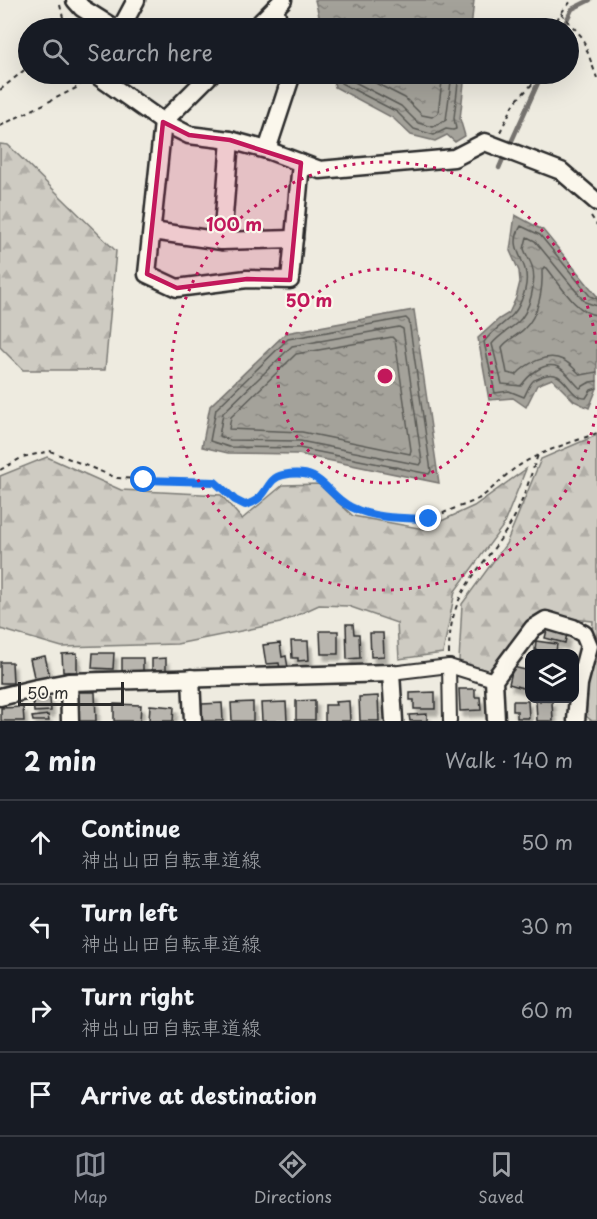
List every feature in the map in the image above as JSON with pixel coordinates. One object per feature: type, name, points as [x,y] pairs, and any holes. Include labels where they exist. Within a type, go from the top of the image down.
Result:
[{"type":"street","points":[[75,0],[82,8],[98,18]]},
{"type":"street","points":[[126,18],[136,0]]},
{"type":"street","points":[[265,18],[279,4]]},
{"type":"street","points":[[101,84],[189,135],[230,140],[267,150],[320,170],[454,159],[485,141],[561,171],[597,202]]},
{"type":"street","points":[[201,84],[163,122],[147,274],[177,288],[247,279],[290,280],[300,163]]},
{"type":"street","points":[[267,150],[289,84]]},
{"type":"street","points":[[222,241],[230,140]]},
{"type":"street","points":[[152,231],[222,241],[294,239]]},
{"type":"street","points":[[496,721],[494,680],[533,628],[546,620],[573,628],[584,634],[589,646],[579,684],[576,721]]},
{"type":"street","points":[[449,666],[450,721]]},
{"type":"street","points":[[0,697],[69,682],[391,674],[449,666],[494,680]]},
{"type":"street","points":[[391,674],[394,721]]},
{"type":"street","points":[[192,678],[193,721]]},
{"type":"street","points":[[69,682],[70,721]]},
{"type":"path","points":[[59,0],[62,18]]},
{"type":"path","points":[[558,18],[573,0]]},
{"type":"path","points":[[561,13],[565,18]]},
{"type":"path","points":[[579,34],[597,78]]},
{"type":"path","points":[[0,90],[18,75]]},
{"type":"path","points":[[0,126],[81,84]]},
{"type":"path","points":[[493,145],[515,102],[532,84]]},
{"type":"path","points":[[0,470],[23,457],[50,451],[117,478],[215,482],[235,500],[245,505],[254,503],[263,497],[270,483],[281,476],[306,475],[322,482],[350,507],[384,518],[429,519],[479,498],[517,466],[597,432]]},
{"type":"path","points":[[449,666],[452,617],[459,597],[508,527],[538,456]]},
{"type":"highlighted area","points":[[163,122],[189,135],[230,140],[301,163],[290,280],[247,279],[177,288],[147,274]]},
{"type":"green space","points":[[0,144],[8,145],[116,251],[105,370],[23,370],[0,347]]},
{"type":"green space","points":[[597,435],[597,721],[592,721],[586,716],[593,621],[549,617],[490,672],[459,661],[462,604],[506,544],[541,459]]},
{"type":"green space","points":[[47,457],[121,490],[221,495],[242,519],[283,485],[319,484],[353,516],[424,529],[474,506],[526,469],[503,526],[455,591],[443,653],[399,659],[397,623],[348,606],[319,605],[280,623],[177,644],[62,647],[0,629],[0,476]]},
{"type":"water","points":[[315,0],[474,0],[472,18],[320,18]]},
{"type":"water","points":[[334,84],[464,84],[460,119],[465,136],[455,142],[447,135],[435,141],[411,135],[393,118],[335,87]]},
{"type":"water","points":[[515,215],[543,230],[597,296],[597,388],[589,408],[574,401],[552,379],[537,385],[526,407],[513,398],[489,400],[478,338],[509,313],[516,298],[520,282],[519,271],[510,251]]},
{"type":"water","points":[[414,310],[439,483],[298,454],[228,453],[202,447],[210,406],[286,333]]},
{"type":"building","points":[[346,624],[353,624],[354,634],[359,634],[360,658],[347,659]]},
{"type":"building","points":[[547,630],[567,634],[565,643],[545,638]]},
{"type":"building","points":[[320,631],[338,631],[338,654],[321,654]]},
{"type":"building","points":[[370,633],[383,633],[384,656],[371,657]]},
{"type":"building","points":[[291,641],[308,641],[309,660],[298,661],[298,658],[292,658]]},
{"type":"building","points":[[536,641],[557,644],[556,649],[535,649]]},
{"type":"building","points":[[280,643],[282,657],[286,656],[288,668],[280,669],[279,663],[266,664],[263,645]]},
{"type":"building","points":[[77,653],[77,672],[63,672],[62,654]]},
{"type":"building","points":[[93,653],[114,653],[113,669],[92,668]]},
{"type":"building","points":[[45,656],[50,678],[35,681],[30,659]]},
{"type":"building","points":[[122,658],[143,658],[143,674],[122,674]]},
{"type":"building","points":[[166,658],[166,674],[152,674],[152,659]]},
{"type":"building","points":[[0,662],[12,662],[13,683],[0,683]]},
{"type":"building","points":[[513,667],[525,670],[525,689],[509,684]]},
{"type":"building","points":[[459,689],[475,689],[475,697],[480,697],[481,710],[460,711]]},
{"type":"building","points":[[76,692],[95,692],[96,721],[76,721]]},
{"type":"building","points":[[435,692],[435,709],[414,709],[414,700],[410,700],[410,693]]},
{"type":"building","points":[[378,696],[379,721],[360,721],[359,697]]},
{"type":"building","points":[[50,698],[51,711],[34,712],[33,700]]},
{"type":"building","points":[[315,700],[315,720],[296,720],[296,701]]},
{"type":"building","points":[[349,701],[350,721],[325,721],[325,705],[336,705],[335,702]]},
{"type":"building","points":[[513,701],[525,701],[528,703],[529,718],[517,718],[517,711],[513,711]]},
{"type":"building","points":[[253,702],[253,721],[232,721],[231,703]]},
{"type":"building","points":[[286,702],[287,721],[262,721],[261,703]]},
{"type":"building","points":[[222,703],[223,721],[202,721],[202,704]]},
{"type":"building","points":[[536,703],[552,703],[553,721],[537,721]]},
{"type":"building","points":[[114,704],[141,705],[140,721],[114,721]]},
{"type":"building","points":[[150,705],[174,707],[173,721],[149,721]]},
{"type":"building","points":[[23,707],[24,721],[1,721],[1,708]]},
{"type":"building","points":[[427,714],[427,721],[410,721],[409,715]]},
{"type":"building","points":[[48,715],[49,721],[33,721],[32,717]]},
{"type":"waterway","points":[[568,18],[572,9],[590,0]]},
{"type":"waterway","points":[[509,147],[537,84]]},
{"type":"waterway","points":[[499,168],[505,154]]},
{"type":"route","points":[[144,480],[215,482],[235,500],[245,505],[254,503],[263,497],[270,483],[281,476],[306,475],[322,482],[350,507],[384,518],[429,519]]}]
